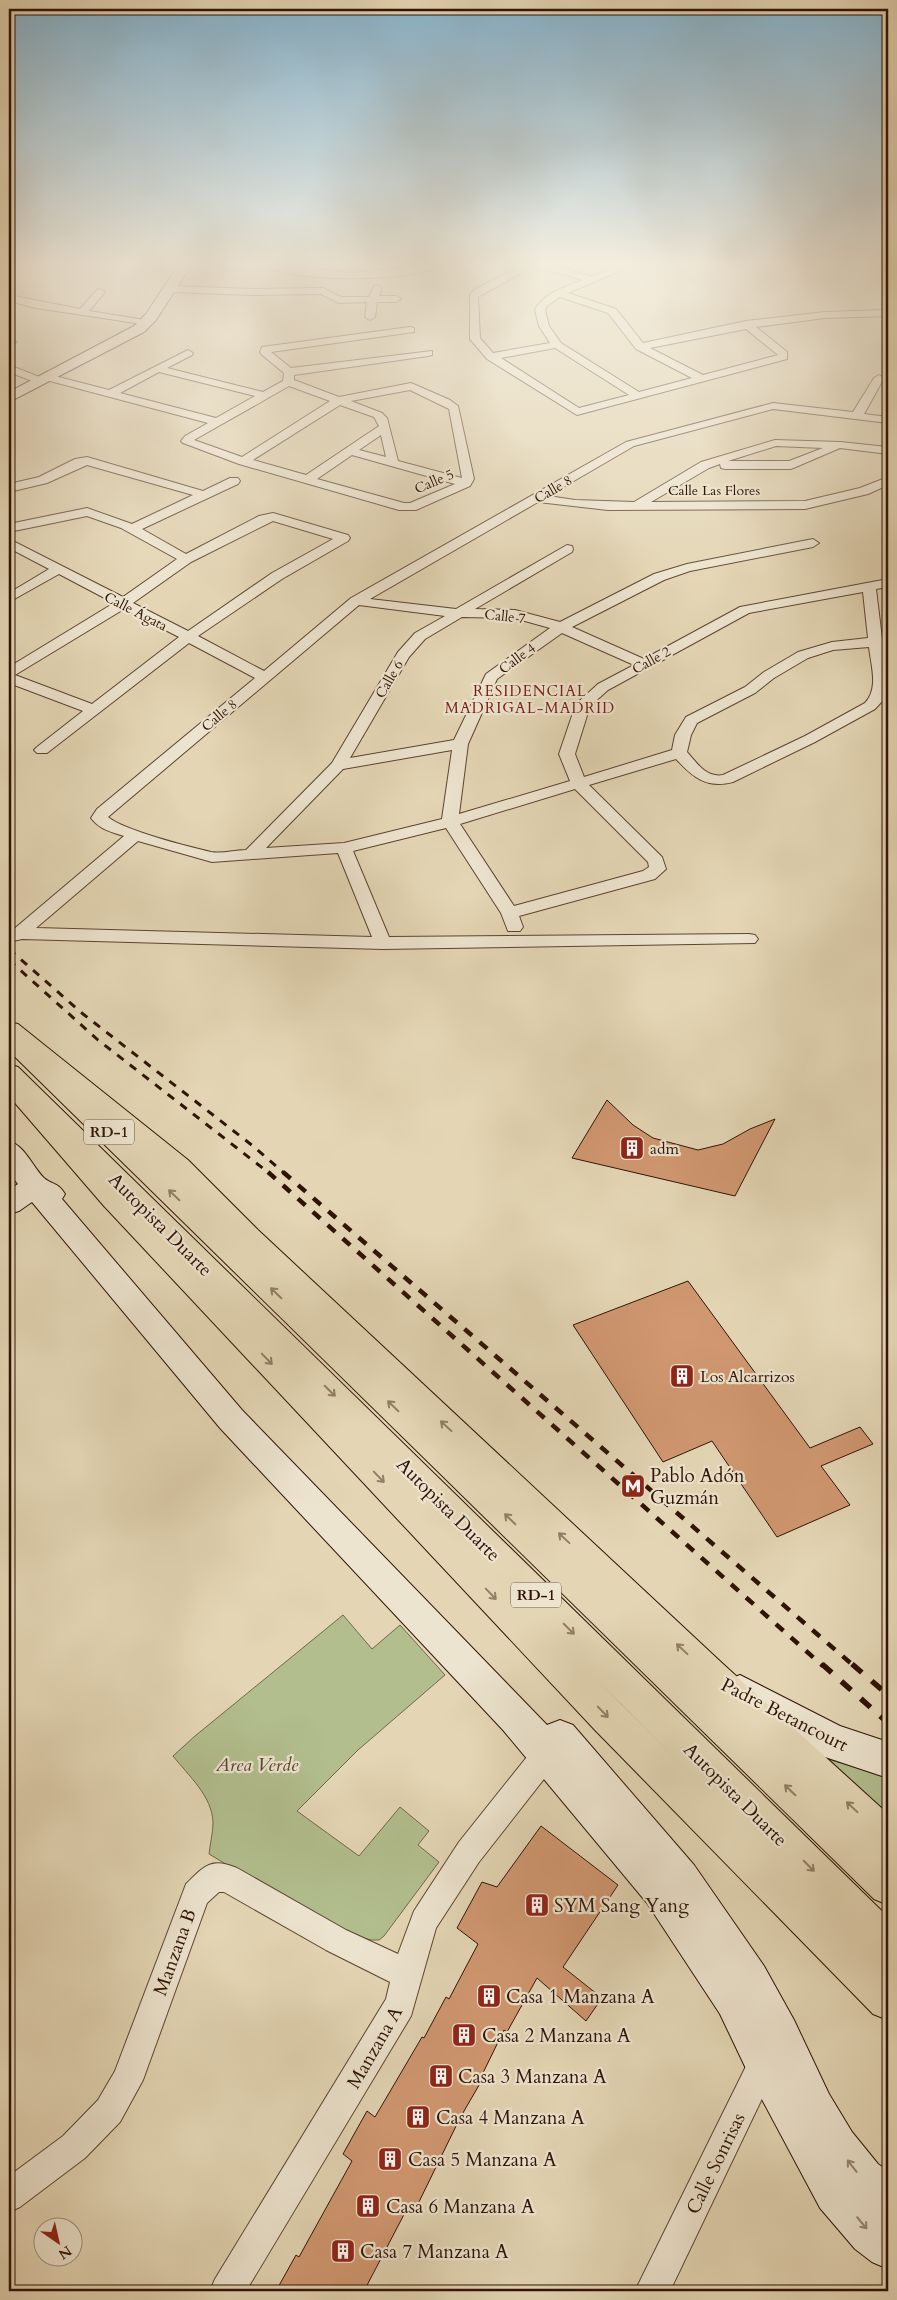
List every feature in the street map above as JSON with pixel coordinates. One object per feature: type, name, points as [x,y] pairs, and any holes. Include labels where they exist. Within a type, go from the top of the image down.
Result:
[{"type":"main road","points":[[9,398],[59,371]]},
{"type":"main road","points":[[9,1030],[178,1167],[248,1238],[710,1676],[888,1840]]},
{"type":"main road","name":"RD-1","points":[[9,1036],[196,1237]]},
{"type":"main road","name":"Autopista Duarte","points":[[9,1073],[196,1237],[888,1885]]},
{"type":"main road","points":[[9,1079],[114,1199],[601,1710],[888,1999]]},
{"type":"main road","points":[[15,1175],[59,1215],[231,1419],[359,1551],[554,1746]]},
{"type":"main road","points":[[15,1175],[45,1188],[84,1229],[554,1746],[661,1888],[735,1999],[814,2109],[837,2148],[862,2180],[888,2198]]},
{"type":"main road","points":[[9,1214],[34,1209],[59,1215]]},
{"type":"main road","name":"Autopista Duarte","points":[[196,1237],[888,1945]]},
{"type":"main road","name":"Padre Betancourt","points":[[710,1676],[832,1742],[888,1760]]},
{"type":"main road","points":[[848,1957],[880,1964],[888,1955]]},
{"type":"main road","points":[[772,2048],[836,2192],[871,2233],[888,2246]]},
{"type":"street","points":[[20,371],[218,422]]},
{"type":"street","points":[[110,394],[154,371]]},
{"type":"street","points":[[168,371],[264,395]]},
{"type":"street","points":[[284,371],[289,377],[378,415],[383,420],[393,463]]},
{"type":"street","points":[[321,371],[289,377],[264,395],[189,438],[187,441],[243,461],[307,480],[384,428]]},
{"type":"street","points":[[513,371],[577,412],[730,371]]},
{"type":"street","points":[[599,371],[638,396]]},
{"type":"street","points":[[687,371],[702,379]]},
{"type":"street","points":[[856,417],[879,378]]},
{"type":"street","name":"Calle 5","points":[[307,480],[408,508],[466,483],[468,479],[454,408],[446,402],[411,386],[340,400]]},
{"type":"street","points":[[243,461],[340,400]]},
{"type":"street","name":"Calle 8","points":[[680,753],[450,822],[344,848],[212,856],[135,836],[106,825],[99,818],[103,812],[356,601],[630,444],[775,402],[856,417],[888,420]]},
{"type":"street","points":[[637,505],[706,464],[775,443],[840,445],[888,451]]},
{"type":"street","points":[[706,464],[791,465],[840,445]]},
{"type":"street","points":[[350,451],[466,483]]},
{"type":"street","points":[[9,488],[43,480],[79,462],[86,462],[205,495]]},
{"type":"street","points":[[131,529],[234,481]]},
{"type":"street","name":"Calle Las Flores","points":[[537,498],[575,504],[804,505],[864,491],[888,481]]},
{"type":"street","points":[[9,528],[87,512],[98,514],[131,529],[186,559]]},
{"type":"street","points":[[9,674],[122,604],[186,559],[268,517],[344,538],[277,576],[188,637],[42,750]]},
{"type":"street","name":"Calle Ágata","points":[[9,543],[122,604],[265,677]]},
{"type":"street","name":"Calle 4","points":[[450,822],[460,744],[491,677],[561,627],[659,577],[687,568],[814,543]]},
{"type":"street","name":"Calle 6","points":[[250,855],[338,765],[403,655],[420,636],[567,549]]},
{"type":"street","points":[[9,598],[58,569]]},
{"type":"street","name":"Calle 2","points":[[510,913],[649,875],[658,869],[656,861],[579,784],[567,754],[583,704],[603,687],[745,610],[888,583]]},
{"type":"street","points":[[869,586],[874,625],[874,642],[881,688],[879,697],[870,706],[810,739],[727,779],[716,782],[708,781],[680,753],[683,735],[691,720],[750,690],[769,675],[803,655],[832,646],[874,642]]},
{"type":"street","name":"Calle 7","points":[[356,601],[457,613],[515,614],[561,627],[644,664]]},
{"type":"street","points":[[9,678],[94,710]]},
{"type":"street","points":[[338,765],[460,744]]},
{"type":"street","points":[[450,822],[510,913],[518,941]]},
{"type":"street","points":[[14,935],[135,836]]},
{"type":"street","points":[[344,848],[383,943]]},
{"type":"street","points":[[14,935],[383,943],[749,939]]},
{"type":"street","name":"Manzana A","points":[[227,2291],[400,2005],[407,1974],[424,1921],[469,1852],[554,1746]]},
{"type":"street","name":"Manzana B","points":[[9,2196],[74,2147],[109,2111],[127,2080],[196,1894],[213,1878],[227,1878],[336,1940],[407,1974]]},
{"type":"street","name":"Calle Sonrisas","points":[[652,2291],[772,2048]]},
{"type":"green space","name":"Area Verde","points":[[343,1615],[372,1649],[400,1625],[445,1675],[358,1750],[297,1811],[359,1856],[400,1807],[429,1831],[418,1845],[439,1862],[384,1936],[379,1940],[371,1940],[336,1930],[209,1854],[213,1830],[212,1812],[198,1786],[173,1756]]},
{"type":"green space","points":[[821,1757],[888,1777],[888,1822]]},
{"type":"building","name":"adm","points":[[607,1100],[633,1125],[653,1138],[698,1150],[723,1144],[750,1129],[775,1119],[735,1196],[572,1158]]},
{"type":"building","name":"Los Alcarrizos","points":[[688,1281],[810,1448],[860,1427],[873,1444],[821,1466],[850,1505],[777,1537],[712,1441],[663,1462],[573,1325]]},
{"type":"building","points":[[541,1826],[618,1885],[563,1967],[602,1998],[586,2021],[537,1978],[507,2032],[504,2030],[480,2079],[482,2080],[460,2118],[415,2210],[409,2205],[364,2291],[276,2291],[296,2255],[299,2257],[352,2161],[343,2154],[367,2111],[375,2117],[422,2037],[424,2038],[446,1997],[449,1999],[478,1944],[457,1928],[482,1882],[497,1887]]},
{"type":"railway","points":[[9,949],[83,1014],[253,1146],[284,1173]]},
{"type":"railway","points":[[9,960],[98,1040],[269,1173]]},
{"type":"railway","points":[[268,1172],[823,1666]]},
{"type":"railway","points":[[283,1172],[854,1666]]},
{"type":"railway","points":[[822,1664],[888,1723]]},
{"type":"railway","points":[[852,1664],[888,1695]]},
{"type":"place","name":"adm","points":[[632,1148]]},
{"type":"place","name":"Los Alcarrizos","points":[[682,1376]]},
{"type":"place","name":"Pablo Adón Guzmán","points":[[633,1486]]},
{"type":"place","name":"SYM Sang Yang","points":[[537,1905]]},
{"type":"place","name":"Casa 1 Manzana A","points":[[489,1996]]},
{"type":"place","name":"Casa 2 Manzana A","points":[[464,2035]]},
{"type":"place","name":"Casa 3 Manzana A","points":[[441,2076]]},
{"type":"place","name":"Casa 4 Manzana A","points":[[418,2117]]},
{"type":"place","name":"Casa 5 Manzana A","points":[[390,2159]]},
{"type":"place","name":"Casa 6 Manzana A","points":[[368,2206]]},
{"type":"place","name":"Casa 7 Manzana A","points":[[343,2251]]},
{"type":"district","name":"RESIDENCIAL MADRIGAL-MADRID","points":[[530,700]]}]
